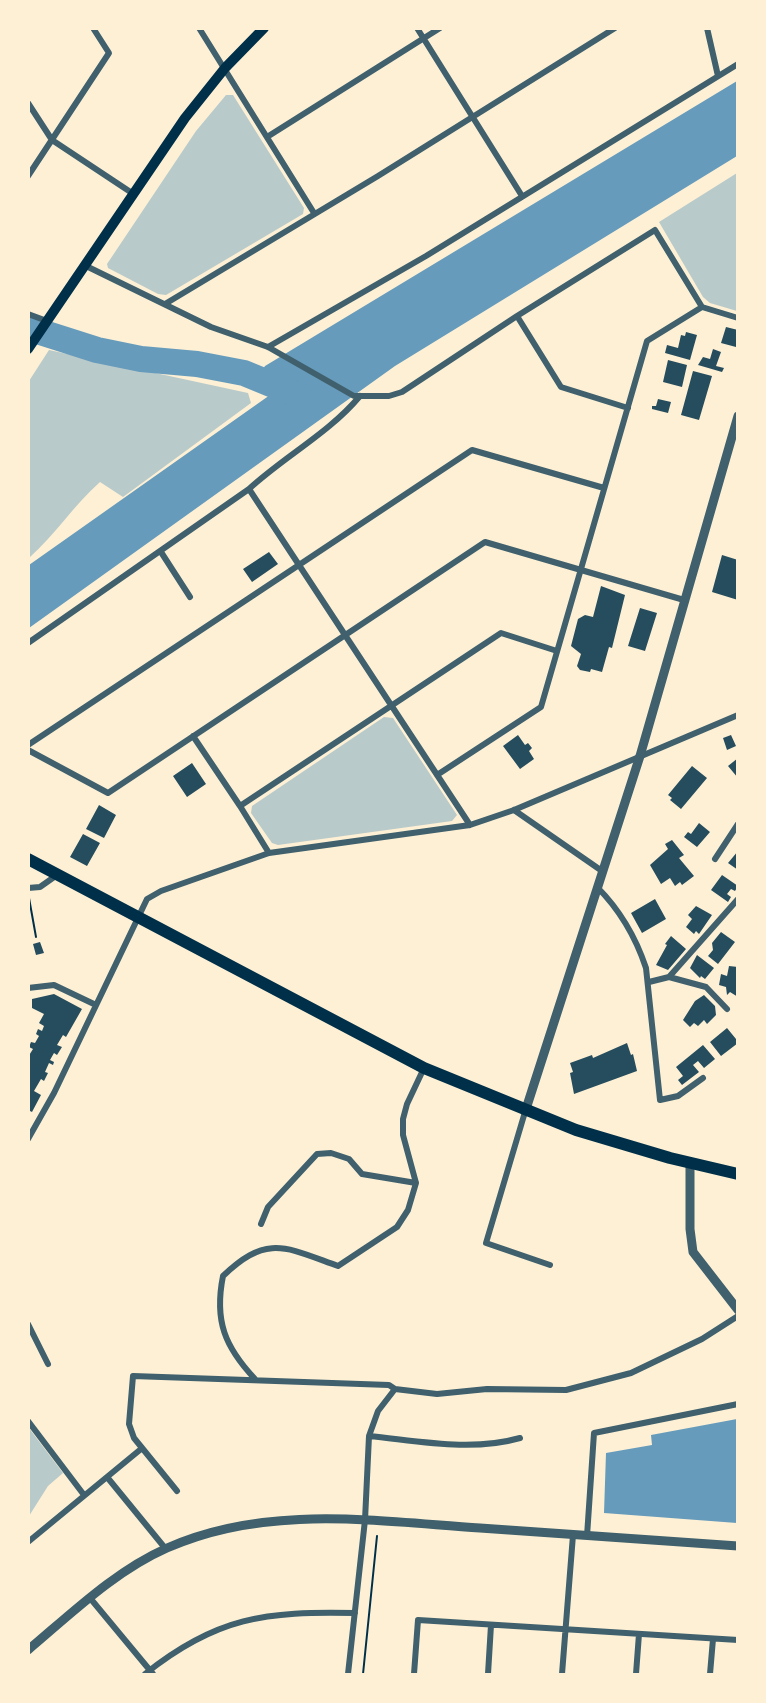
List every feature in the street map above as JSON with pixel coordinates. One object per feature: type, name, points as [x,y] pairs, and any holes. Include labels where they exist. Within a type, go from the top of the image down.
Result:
[{"type":"main road","points":[[28,349],[185,118],[225,68],[264,28]]},
{"type":"main road","points":[[28,859],[424,1068],[525,1112],[576,1130],[690,1164],[738,1174]]},
{"type":"street","points":[[28,176],[109,53],[93,28]]},
{"type":"street","points":[[199,28],[314,213]]},
{"type":"street","points":[[417,28],[522,196]]},
{"type":"street","points":[[267,136],[440,28]]},
{"type":"street","points":[[165,304],[615,28]]},
{"type":"street","points":[[707,28],[718,76]]},
{"type":"street","points":[[268,347],[426,256],[738,64]]},
{"type":"street","points":[[28,103],[52,140],[132,193]]},
{"type":"street","points":[[84,265],[211,327],[268,347],[357,396],[390,396],[402,392],[517,316],[655,230],[702,307],[738,318]]},
{"type":"street","points":[[437,775],[540,707],[647,341],[702,307]]},
{"type":"street","points":[[28,314],[45,325]]},
{"type":"street","points":[[517,316],[561,387],[628,408]]},
{"type":"street","points":[[28,643],[249,489],[272,468],[343,417],[357,396]]},
{"type":"street","points":[[550,1265],[486,1244],[525,1112],[640,756],[738,416]]},
{"type":"street","points":[[28,745],[472,450],[604,488]]},
{"type":"street","points":[[249,489],[470,825]]},
{"type":"street","points":[[28,750],[108,793],[485,542],[684,600]]},
{"type":"street","points":[[161,552],[190,597]]},
{"type":"street","points":[[240,806],[501,633],[557,651]]},
{"type":"street","points":[[28,1139],[147,899],[161,891],[269,853],[470,825],[514,810],[738,715]]},
{"type":"street","points":[[193,736],[269,853]]},
{"type":"street","points":[[514,810],[602,871]]},
{"type":"street","points":[[715,859],[738,824]]},
{"type":"street","points":[[28,888],[40,886],[57,874]]},
{"type":"street","points":[[597,887],[613,903],[641,952],[649,982],[660,1100],[678,1096],[703,1078]]},
{"type":"street","points":[[669,977],[738,899]]},
{"type":"street","points":[[649,982],[669,977],[706,987],[728,1009]]},
{"type":"street","points":[[28,988],[54,985],[96,1005]]},
{"type":"street","points":[[255,1379],[235,1357],[226,1339],[220,1313],[223,1276],[242,1258],[256,1250],[274,1248],[298,1251],[338,1266],[397,1227],[408,1210],[416,1183],[403,1135],[403,1119],[407,1104],[424,1068]]},
{"type":"street","points":[[261,1224],[268,1207],[317,1154],[331,1153],[349,1159],[362,1174],[416,1183]]},
{"type":"street","points":[[690,1164],[690,1229],[693,1252],[738,1310]]},
{"type":"street","points":[[177,1491],[141,1449],[129,1424],[133,1376],[241,1382],[255,1379],[389,1385],[395,1389],[437,1394],[487,1389],[566,1390],[631,1373],[702,1339],[738,1316]]},
{"type":"street","points":[[28,1324],[48,1364]]},
{"type":"street","points":[[348,1674],[365,1520],[369,1436],[378,1411],[395,1389]]},
{"type":"street","points":[[587,1536],[594,1433],[738,1404]]},
{"type":"street","points":[[28,1421],[84,1495]]},
{"type":"street","points":[[369,1436],[471,1445],[496,1444],[520,1438]]},
{"type":"street","points":[[28,1542],[141,1449]]},
{"type":"street","points":[[107,1477],[165,1548]]},
{"type":"street","points":[[28,1650],[131,1567],[165,1548],[200,1535],[268,1520],[365,1520],[738,1546]]},
{"type":"street","points":[[562,1674],[573,1535]]},
{"type":"street","points":[[90,1598],[149,1673],[183,1647],[231,1624],[263,1616],[298,1612],[354,1614]]},
{"type":"street","points":[[414,1674],[418,1620],[738,1640]]},
{"type":"street","points":[[488,1674],[491,1625]]},
{"type":"street","points":[[636,1674],[639,1634]]},
{"type":"street","points":[[710,1674],[713,1639]]},
{"type":"path","points":[[28,897],[36,937]]},
{"type":"path","points":[[363,1674],[377,1536]]},
{"type":"shaded area","points":[[226,95],[233,95],[304,208],[303,214],[166,295],[158,294],[108,268],[107,264],[196,131]]},
{"type":"shaded area","points":[[737,173],[737,311],[710,303],[703,297],[659,222]]},
{"type":"shaded area","points":[[49,350],[248,393],[251,403],[123,497],[100,482],[29,558],[29,381]]},
{"type":"shaded area","points":[[384,717],[393,718],[457,815],[452,821],[278,845],[272,843],[251,813],[252,806]]},
{"type":"shaded area","points":[[28,1427],[63,1473],[48,1486],[29,1516]]},
{"type":"water","points":[[737,81],[737,156],[395,366],[29,628],[29,565],[270,395],[263,369],[265,366]]},
{"type":"water","points":[[737,1419],[737,1523],[604,1513],[606,1453],[652,1445],[651,1435]]},
{"type":"building","points":[[726,327],[738,330],[736,347],[721,343]]},
{"type":"building","points":[[686,332],[697,335],[690,360],[665,353],[667,345],[678,348],[681,335],[685,336]]},
{"type":"building","points":[[713,349],[721,352],[716,366],[724,368],[722,372],[698,365],[703,357],[710,359]]},
{"type":"building","points":[[668,360],[687,365],[682,387],[663,382]]},
{"type":"building","points":[[693,371],[712,376],[699,420],[681,415]]},
{"type":"building","points":[[658,399],[671,402],[668,413],[652,409],[652,406],[656,406]]},
{"type":"building","points":[[269,552],[278,564],[252,582],[243,569]]},
{"type":"building","points":[[722,555],[738,560],[738,600],[712,592]]},
{"type":"building","points":[[601,586],[625,595],[612,648],[609,647],[602,672],[591,669],[590,672],[580,670],[577,666],[581,654],[571,646],[578,619],[585,615],[593,617]]},
{"type":"building","points":[[640,608],[657,613],[645,651],[628,646]]},
{"type":"building","points":[[518,735],[525,745],[528,743],[532,748],[529,751],[534,759],[520,769],[503,746]]},
{"type":"building","points":[[731,735],[736,746],[727,750],[723,738]]},
{"type":"building","points":[[738,758],[738,778],[728,766]]},
{"type":"building","points":[[192,763],[206,784],[187,797],[173,776]]},
{"type":"building","points":[[692,766],[707,778],[681,809],[670,800],[672,798],[668,795]]},
{"type":"building","points":[[99,805],[116,815],[104,838],[86,829]]},
{"type":"building","points":[[699,823],[710,832],[697,847],[684,837],[688,832],[691,834]]},
{"type":"building","points":[[83,834],[100,843],[87,866],[70,857]]},
{"type":"building","points":[[672,840],[684,855],[679,858],[694,876],[682,885],[680,882],[675,886],[670,878],[661,884],[650,865],[668,849],[665,844]]},
{"type":"building","points":[[738,851],[738,870],[728,863]]},
{"type":"building","points":[[722,875],[738,886],[735,891],[731,889],[727,894],[731,897],[728,902],[711,890]]},
{"type":"building","points":[[655,899],[666,919],[642,933],[631,913]]},
{"type":"building","points":[[696,906],[712,915],[699,934],[696,931],[694,934],[686,927],[692,919],[688,915]]},
{"type":"building","points":[[721,932],[735,942],[718,964],[708,956],[713,950],[712,943]]},
{"type":"building","points":[[671,936],[686,949],[668,970],[656,965]]},
{"type":"building","points":[[40,942],[44,953],[36,955],[33,944]]},
{"type":"building","points":[[697,955],[714,968],[705,979],[701,976],[700,978],[690,968]]},
{"type":"building","points":[[729,966],[738,967],[738,997],[730,992],[727,995],[726,987],[719,985],[721,974],[727,976]]},
{"type":"building","points":[[54,994],[82,1009],[66,1037],[63,1035],[57,1045],[62,1047],[57,1055],[54,1053],[50,1060],[54,1062],[53,1065],[49,1063],[44,1081],[41,1079],[34,1091],[41,1095],[32,1112],[28,1110],[28,1057],[33,1049],[29,1047],[31,1042],[35,1043],[39,1036],[36,1034],[38,1029],[42,1031],[44,1026],[39,1023],[44,1014],[32,1008],[32,999]]},
{"type":"building","points":[[704,995],[715,1006],[716,1015],[707,1024],[704,1020],[698,1026],[694,1023],[690,1027],[683,1020],[695,1001]]},
{"type":"building","points":[[727,1028],[736,1039],[738,1037],[738,1043],[721,1056],[710,1042]]},
{"type":"building","points":[[627,1043],[631,1055],[633,1054],[637,1071],[574,1094],[570,1073],[573,1072],[570,1063],[592,1055],[593,1058]]},
{"type":"building","points":[[703,1045],[715,1059],[704,1068],[698,1061],[693,1065],[699,1072],[682,1085],[678,1080],[683,1076],[676,1067]]},
{"type":"waterway","points":[[28,328],[97,350],[141,359],[197,364],[244,373],[300,396]]}]
